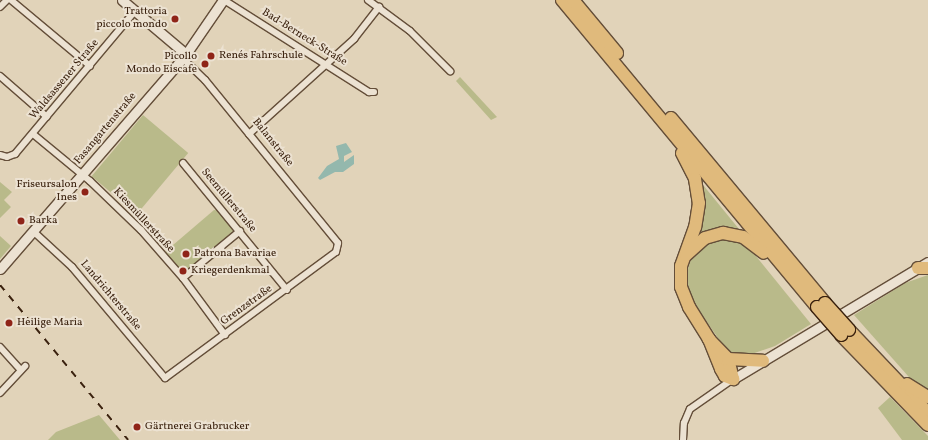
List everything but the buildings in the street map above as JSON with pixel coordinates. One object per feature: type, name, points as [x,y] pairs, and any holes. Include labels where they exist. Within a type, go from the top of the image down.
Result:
[{"type":"highway","points":[[562,0],[793,278]]},
{"type":"highway","points":[[573,0],[821,305],[928,425]]},
{"type":"highway","points":[[670,129],[671,139],[692,173],[698,192],[698,215],[680,274],[682,291],[709,339],[726,376],[733,379]]},
{"type":"highway","points":[[684,257],[710,235],[734,234],[754,244],[821,305]]},
{"type":"highway","points":[[845,332],[904,381],[928,397]]},
{"type":"highway","points":[[709,339],[728,359],[733,379]]},
{"type":"highway","points":[[866,348],[928,413]]},
{"type":"highway","points":[[728,359],[763,361]]},
{"type":"street","points":[[0,7],[7,0]]},
{"type":"street","points":[[11,0],[90,66]]},
{"type":"street","name":"Balanstraße","points":[[122,0],[184,56],[338,243],[339,247]]},
{"type":"street","name":"Fasangartenstraße","points":[[0,269],[34,232],[184,56],[223,0]]},
{"type":"street","name":"Bad-Berneck-Straße","points":[[223,0],[327,64],[369,92],[374,92]]},
{"type":"street","points":[[368,0],[410,32],[450,71]]},
{"type":"street","points":[[249,134],[354,39],[379,7]]},
{"type":"street","name":"Waldsassener Straße","points":[[0,155],[7,157],[15,154],[48,117],[135,11]]},
{"type":"street","points":[[0,76],[48,117]]},
{"type":"street","name":"Kiesmüllerstraße","points":[[33,134],[141,230],[182,278],[225,335]]},
{"type":"street","name":"Seemüllerstraße","points":[[183,163],[287,290]]},
{"type":"street","points":[[182,278],[240,231]]},
{"type":"street","name":"Landrichterstraße","points":[[34,232],[72,267],[165,378]]},
{"type":"street","name":"Grenzstraße","points":[[165,378],[287,290],[336,252],[339,247]]},
{"type":"street","points":[[683,440],[684,423],[690,409],[733,379],[925,266]]},
{"type":"street","points":[[0,346],[23,368],[0,393]]},
{"type":"green space","points":[[460,77],[497,117],[491,120],[456,81]]},
{"type":"green space","points":[[143,115],[188,153],[137,214],[92,176]]},
{"type":"green space","points":[[699,180],[743,234],[692,242]]},
{"type":"green space","points":[[0,182],[12,192],[4,200],[11,207],[0,218]]},
{"type":"green space","points":[[214,210],[221,211],[235,227],[235,232],[183,274],[166,255],[166,251]]},
{"type":"green space","points":[[0,236],[11,246],[0,259]]},
{"type":"green space","points":[[723,238],[747,245],[811,324],[775,346],[746,356],[727,351],[695,305],[688,286],[687,272],[691,259],[698,249],[707,242]]},
{"type":"green space","points":[[928,275],[928,392],[916,385],[854,315],[905,283]]},
{"type":"green space","points":[[890,397],[928,436],[928,440],[902,440],[878,408]]},
{"type":"green space","points":[[99,415],[120,440],[48,440],[56,432]]},
{"type":"water","points":[[346,143],[352,152],[344,156],[344,162],[354,155],[354,164],[343,172],[335,172],[320,180],[318,178],[327,166],[339,159],[336,146]]},
{"type":"railway","points":[[0,285],[128,440]]},
{"type":"place","name":"Trattoria piccolo mondo","points":[[175,19]]},
{"type":"place","name":"Renés Fahrschule","points":[[211,56]]},
{"type":"place","name":"Picollo Mondo Eiscafe","points":[[205,64]]},
{"type":"place","name":"Friseursalon Ines","points":[[85,192]]},
{"type":"place","name":"Barka","points":[[21,221]]},
{"type":"place","name":"Patrona Bavariae","points":[[186,254]]},
{"type":"place","name":"Kriegerdenkmal","points":[[183,271]]},
{"type":"place","name":"Heilige Maria","points":[[9,323]]},
{"type":"place","name":"Gärtnerei Grabrucker","points":[[137,427]]}]
